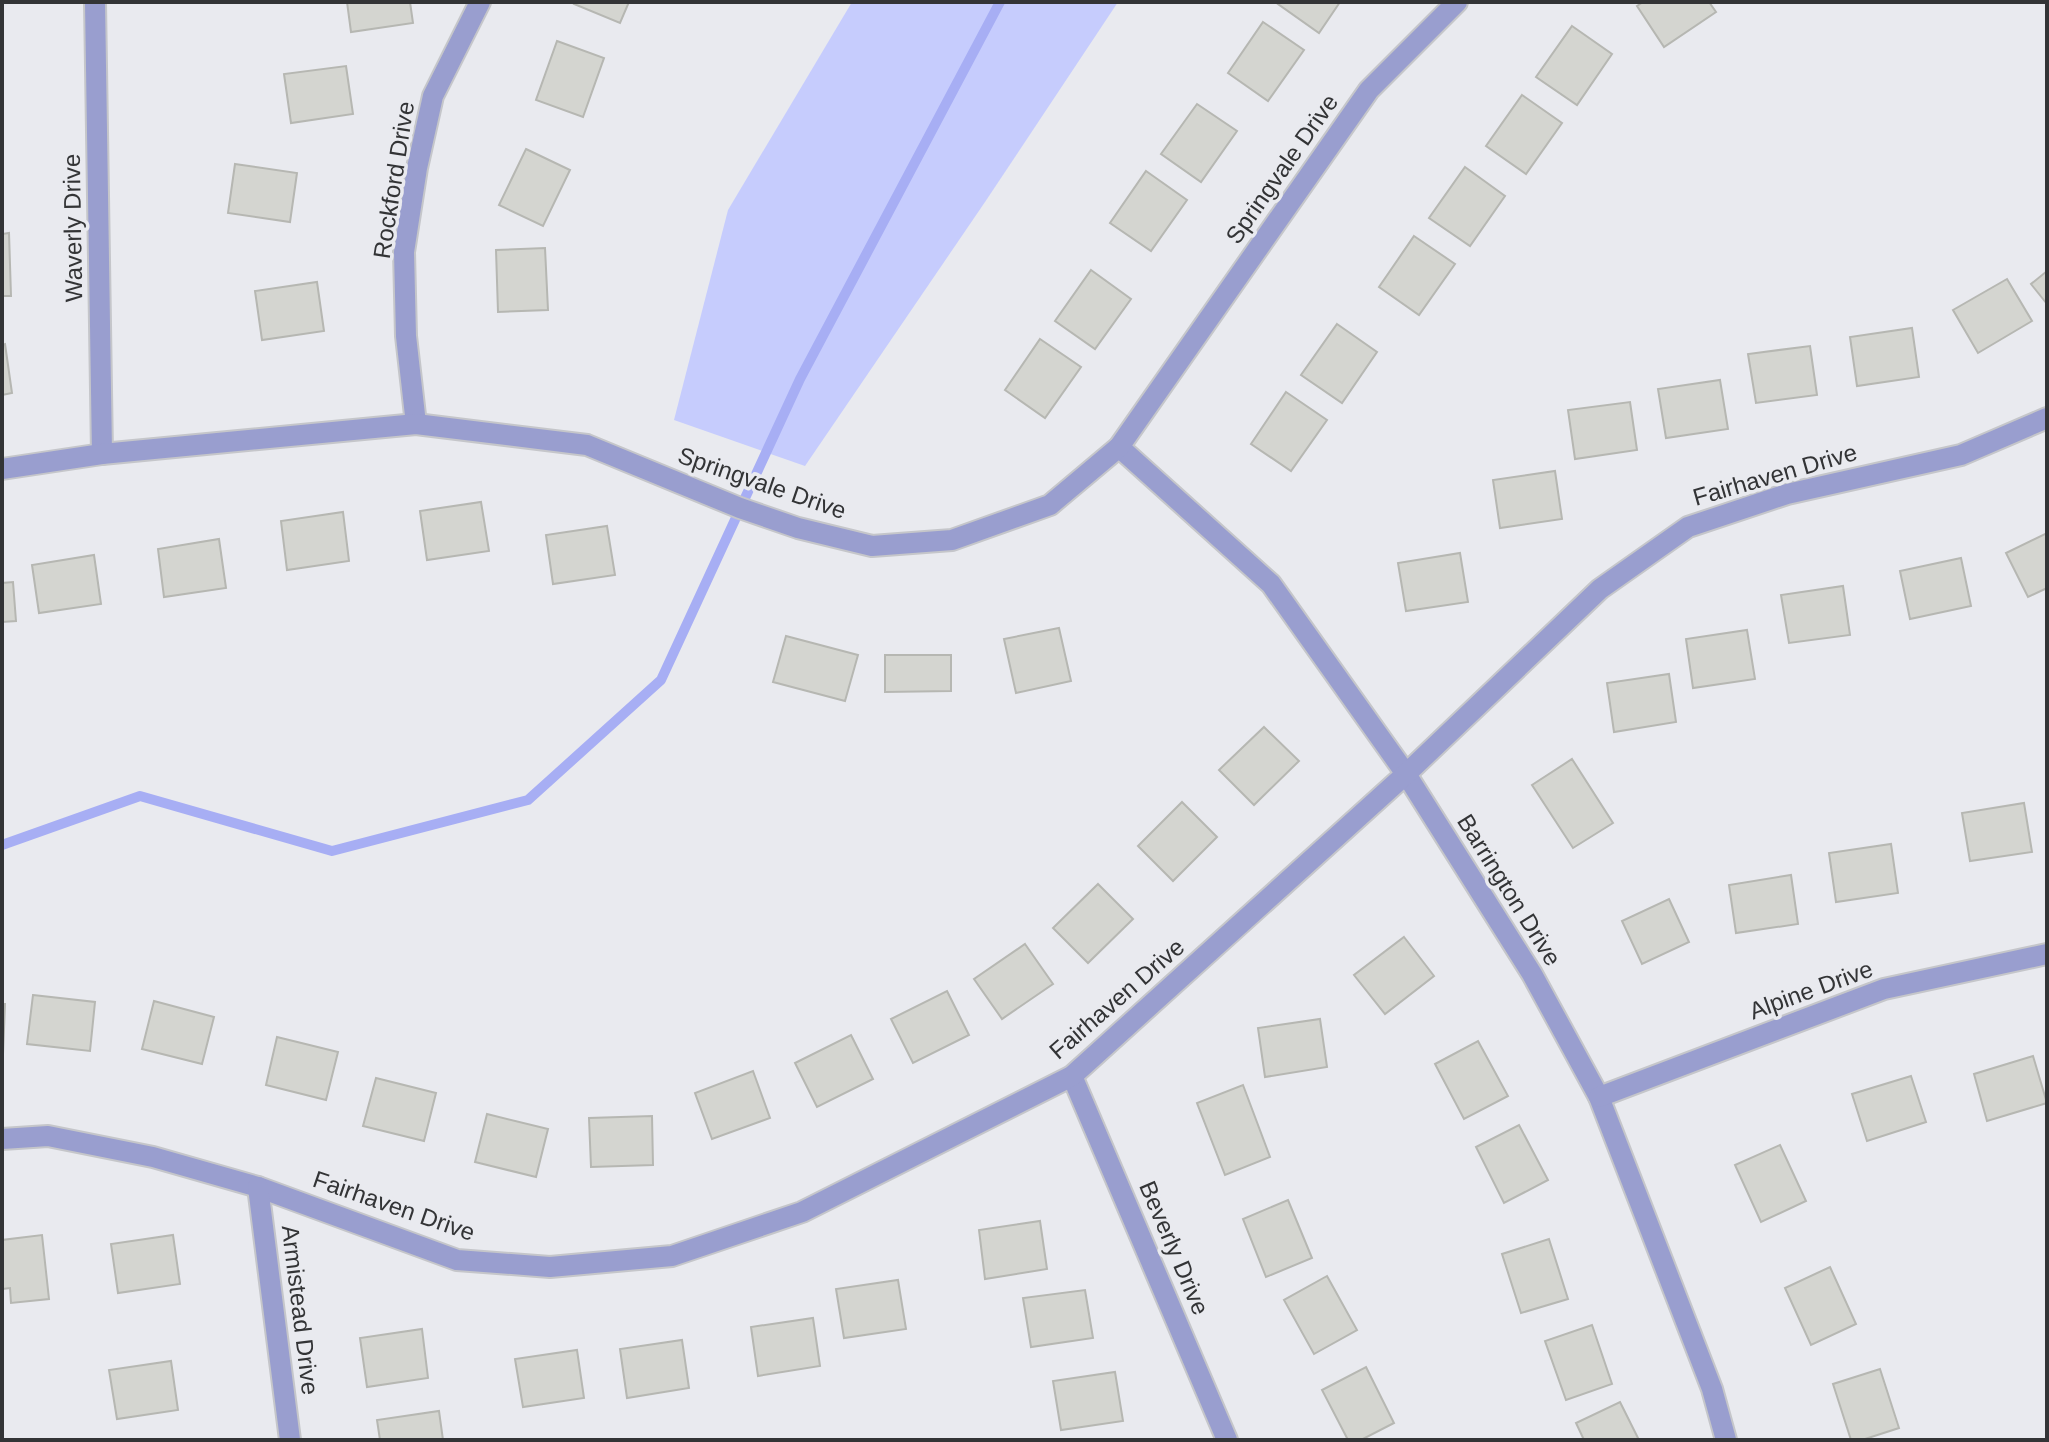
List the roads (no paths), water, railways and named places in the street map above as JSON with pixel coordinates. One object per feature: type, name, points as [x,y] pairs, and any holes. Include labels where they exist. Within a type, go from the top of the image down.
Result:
[{"type":"street","name":"Waverly Drive","points":[[95,2],[102,454]]},
{"type":"street","name":"Rockford Drive","points":[[416,424],[406,336],[404,252],[417,168],[433,96],[480,2]]},
{"type":"street","name":"Springvale Drive","points":[[2,469],[102,454],[416,424],[587,445],[740,508],[798,528],[872,546],[952,540],[1050,505],[1119,447],[1369,90],[1457,2]]},
{"type":"street","name":"Fairhaven Drive","points":[[2,1139],[48,1136],[153,1157],[258,1187],[457,1260],[550,1267],[672,1256],[802,1212],[1072,1076],[1406,774],[1600,589],[1688,527],[1787,494],[1961,455],[2047,418]]},
{"type":"street","name":"Barrington Drive","points":[[1119,447],[1271,584],[1406,774],[1532,974],[1599,1097],[1712,1389],[1726,1440]]},
{"type":"street","name":"Alpine Drive","points":[[1599,1097],[1884,989],[2047,954]]},
{"type":"street","name":"Beverly Drive","points":[[1072,1076],[1227,1440]]},
{"type":"street","name":"Armistead Drive","points":[[258,1187],[290,1440]]},
{"type":"waterway","points":[[2,845],[140,796],[332,851],[528,800],[661,680],[800,379],[1000,2]]}]
